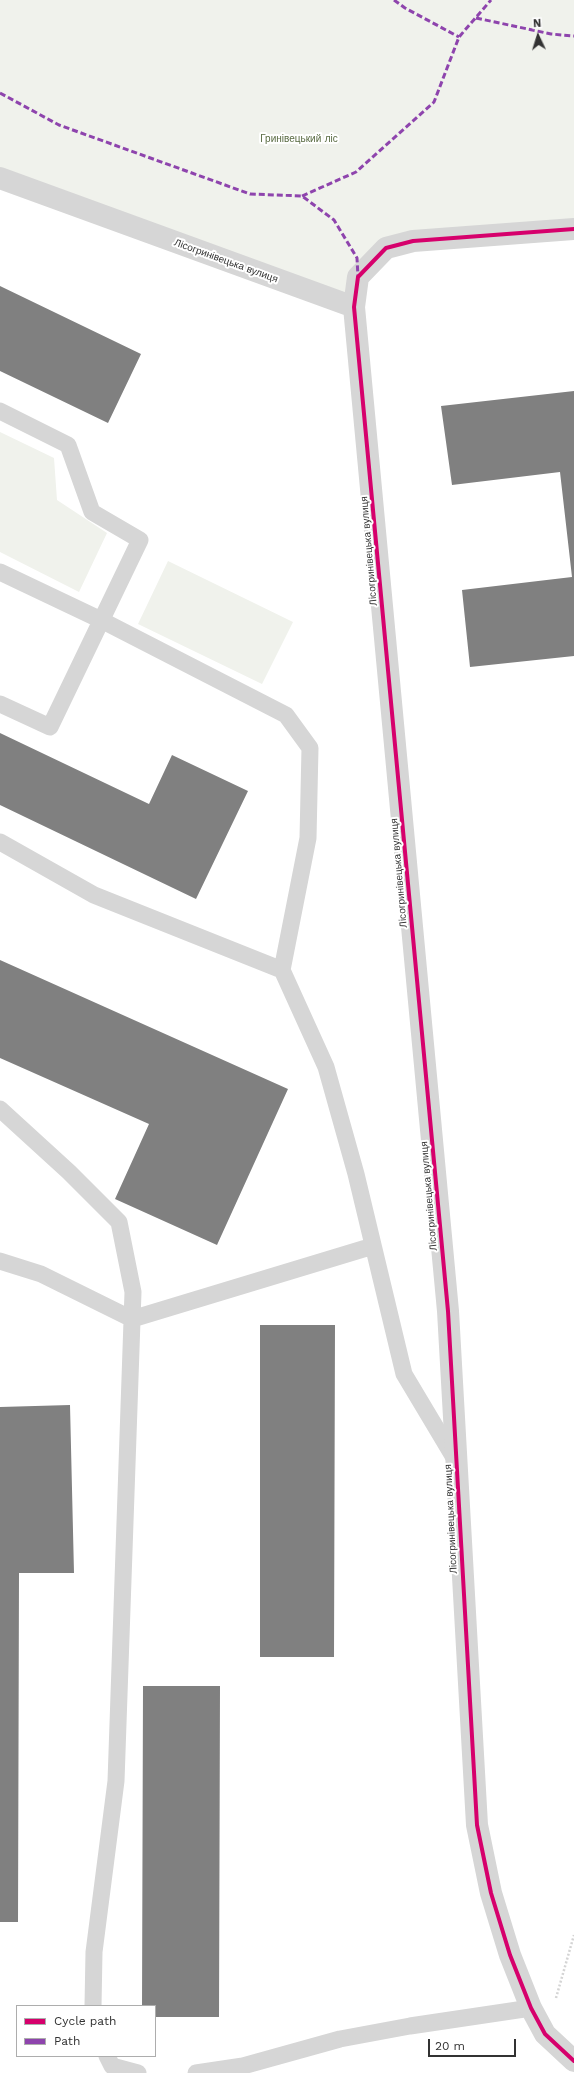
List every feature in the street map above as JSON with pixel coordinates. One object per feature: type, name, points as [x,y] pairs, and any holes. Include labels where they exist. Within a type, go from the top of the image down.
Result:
[{"type":"street","name":"Лісогринівецька вулиця","points":[[0,178],[354,307],[447,1303],[477,1825],[491,1893],[510,1955],[531,2008],[545,2034],[574,2061]]},
{"type":"street","points":[[354,307],[358,277],[386,248],[413,241],[574,229]]},
{"type":"lane","points":[[0,411],[68,445],[92,512],[140,540],[50,727],[0,704]]},
{"type":"lane","points":[[0,572],[101,620],[286,714],[310,748],[308,838],[282,970],[326,1066],[373,1246],[404,1374],[456,1461]]},
{"type":"lane","points":[[0,842],[94,895],[282,970]]},
{"type":"lane","points":[[0,1109],[69,1172],[119,1222],[133,1292],[116,1781],[94,1952],[93,2005]]},
{"type":"lane","points":[[0,1262],[41,1274],[132,1319],[373,1246]]},
{"type":"lane","points":[[196,2073],[244,2066],[340,2038],[531,2008]]},
{"type":"lane","points":[[108,2057],[112,2066],[138,2073]]},
{"type":"green space","name":"Гринівецький ліс","points":[[0,0],[574,0],[574,229],[386,248],[354,307],[0,178]]},
{"type":"green space","points":[[0,432],[54,458],[57,500],[107,533],[79,592],[0,552]]},
{"type":"green space","points":[[168,561],[293,622],[262,684],[138,624]]},
{"type":"building","points":[[0,286],[141,354],[108,423],[0,371]]},
{"type":"building","points":[[574,391],[574,656],[470,667],[462,590],[572,577],[560,472],[452,485],[441,406]]},
{"type":"building","points":[[0,733],[149,804],[172,755],[248,791],[196,899],[0,805]]},
{"type":"building","points":[[0,960],[288,1089],[217,1245],[115,1199],[149,1124],[0,1058]]},
{"type":"building","points":[[260,1325],[335,1325],[334,1657],[260,1657]]},
{"type":"building","points":[[70,1405],[74,1573],[19,1573],[18,1922],[0,1922],[0,1407]]},
{"type":"building","points":[[143,1686],[220,1686],[219,2017],[156,2017],[156,2005],[142,2005]]},
{"type":"marked path","points":[[394,0],[405,8],[459,37]]},
{"type":"marked path","points":[[302,196],[356,172],[434,102],[459,37],[491,0]]},
{"type":"marked path","points":[[476,18],[551,34],[574,36]]},
{"type":"marked path","points":[[0,93],[59,125],[250,194],[302,196],[334,220],[357,258],[358,277]]},
{"type":"cycle path","points":[[574,229],[413,241],[386,248],[358,277],[354,307],[448,1311],[477,1825],[491,1893],[510,1955],[531,2008],[545,2034],[574,2061]]}]
